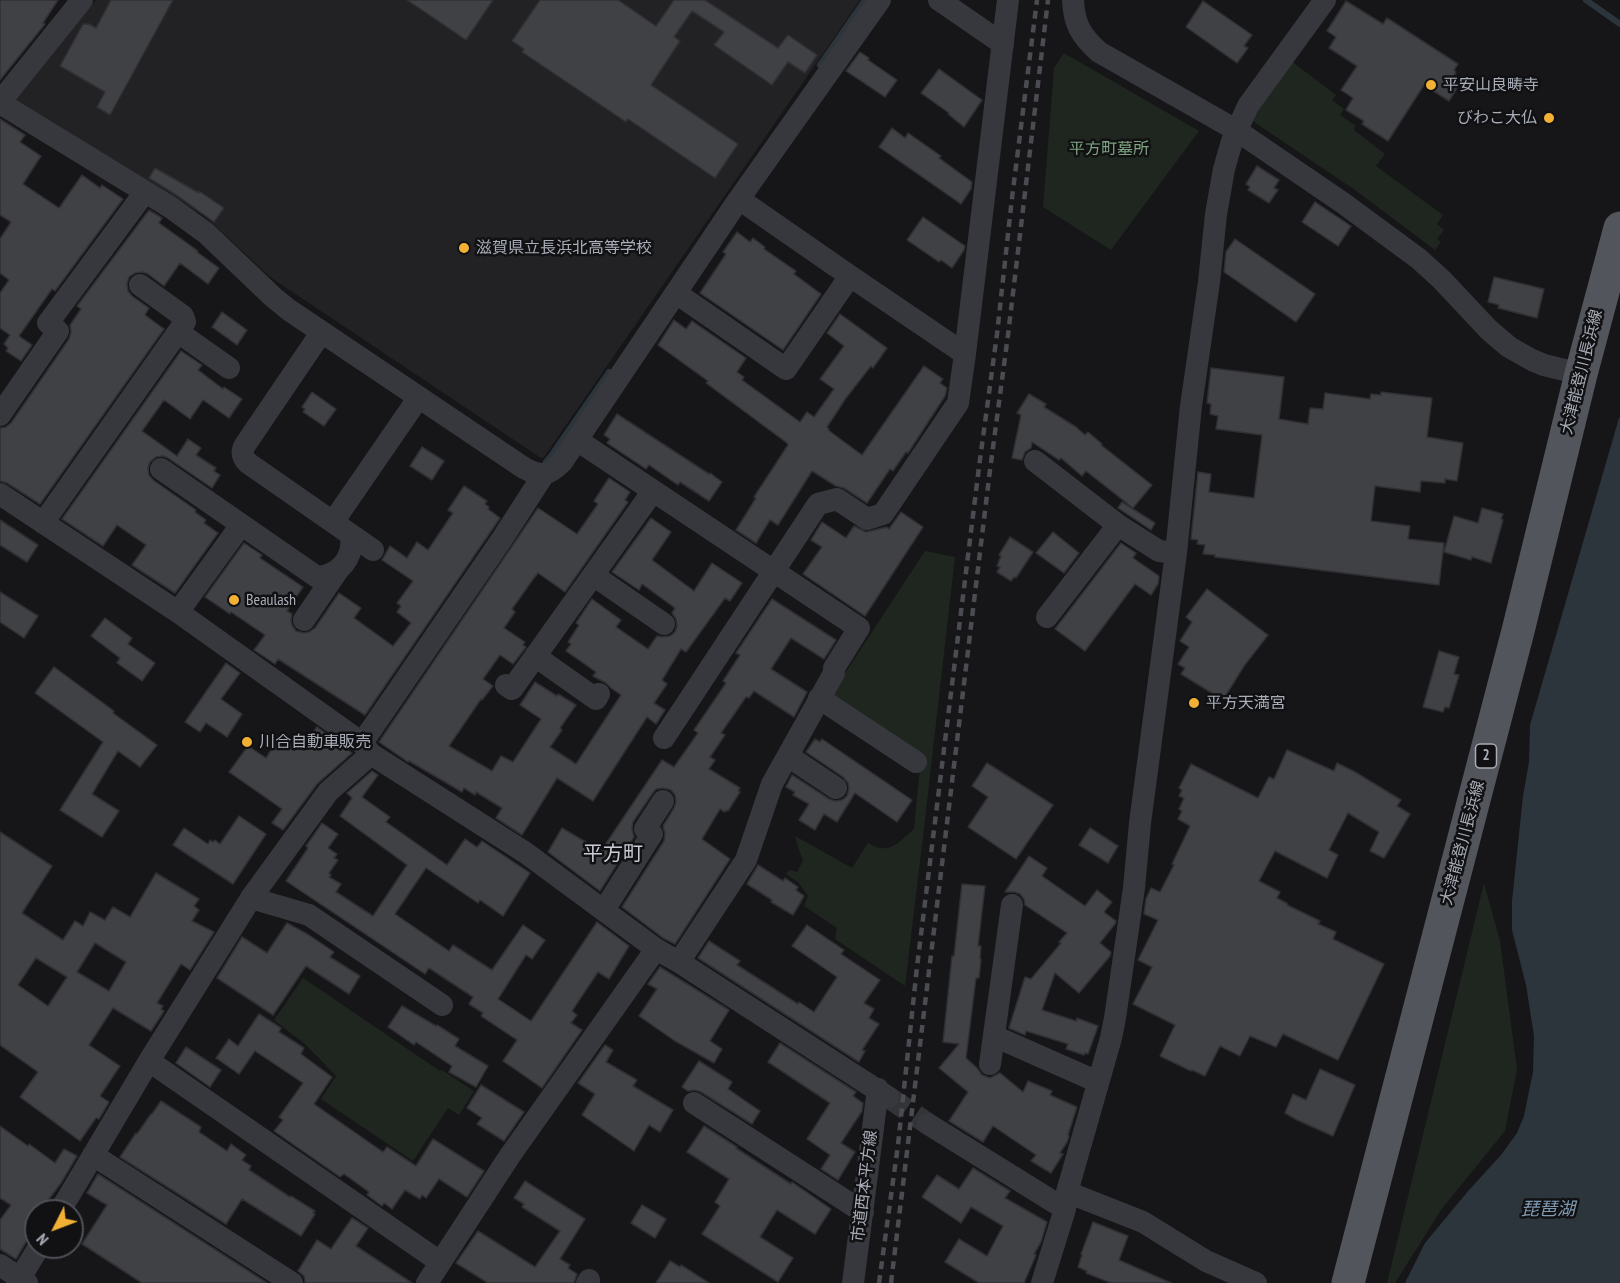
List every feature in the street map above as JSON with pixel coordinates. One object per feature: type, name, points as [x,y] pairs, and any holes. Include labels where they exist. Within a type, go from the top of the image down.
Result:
[{"type":"main road","name":"大津能登川長浜線","points":[[1348,1283],[1518,631],[1581,374],[1620,228]]},
{"type":"street","points":[[82,0],[0,103],[145,192],[206,233],[273,297],[321,333],[524,468],[537,474],[544,474],[556,468],[577,440],[739,199],[880,0]]},
{"type":"street","points":[[939,0],[1003,44]]},
{"type":"street","points":[[664,738],[818,504],[837,499],[867,519],[883,514],[958,403],[1008,0]]},
{"type":"street","points":[[1073,0],[1073,12],[1078,28],[1099,52],[1236,130],[1409,250],[1509,347],[1544,365],[1581,374]]},
{"type":"street","points":[[1042,1283],[1111,1038],[1134,888],[1140,822],[1176,553],[1191,406],[1209,282],[1216,214],[1228,151],[1248,106],[1325,0]]},
{"type":"street","points":[[0,415],[58,331],[48,323],[145,192]]},
{"type":"street","points":[[739,199],[965,354]]},
{"type":"street","points":[[676,293],[786,369],[850,276]]},
{"type":"street","points":[[43,523],[185,322],[183,316],[140,285]]},
{"type":"street","points":[[178,332],[229,368]]},
{"type":"street","points":[[321,333],[245,445],[242,452],[243,457],[248,463],[373,550]]},
{"type":"street","points":[[304,620],[346,562],[350,551],[342,528],[419,397]]},
{"type":"street","points":[[0,494],[178,612],[366,748],[526,853],[656,949],[679,962],[746,860],[772,784],[834,673],[834,668],[859,628],[577,440]]},
{"type":"street","points":[[1035,461],[1118,525],[1159,551],[1176,553]]},
{"type":"street","points":[[161,469],[316,577],[338,570]]},
{"type":"street","points":[[67,1199],[149,1061],[251,898],[328,792],[366,748],[544,474]]},
{"type":"street","points":[[506,685],[512,689],[653,491]]},
{"type":"street","points":[[178,612],[242,525]]},
{"type":"street","points":[[1047,617],[1118,525]]},
{"type":"street","points":[[593,575],[664,624]]},
{"type":"street","points":[[535,656],[596,699],[599,694]]},
{"type":"street","points":[[819,698],[916,762]]},
{"type":"street","points":[[788,756],[836,788]]},
{"type":"street","points":[[604,910],[652,834],[645,829],[663,801]]},
{"type":"street","points":[[251,898],[309,915],[442,1005]]},
{"type":"street","points":[[990,1064],[1012,905]]},
{"type":"street","points":[[427,1283],[510,1157],[656,949]]},
{"type":"street","name":"市道西本平方線","points":[[679,962],[883,1093],[862,1212],[853,1283]]},
{"type":"street","points":[[994,1036],[1098,1083]]},
{"type":"street","points":[[149,1061],[440,1262]]},
{"type":"street","points":[[694,1103],[862,1212]]},
{"type":"street","points":[[928,1124],[1066,1200],[1143,1222],[1206,1261],[1256,1283]]},
{"type":"street","points":[[93,1155],[292,1283]]},
{"type":"street","points":[[0,1265],[21,1281],[33,1259]]},
{"type":"shaded area","name":"滋賀県立長浜北高等学校","points":[[96,0],[860,0],[544,457],[541,458],[270,277],[207,218],[12,102]]},
{"type":"green space","name":"平方町墓所","points":[[1064,53],[1199,131],[1111,250],[1043,207],[1054,68]]},
{"type":"green space","points":[[1290,60],[1336,95],[1332,100],[1344,109],[1340,115],[1356,126],[1354,130],[1385,154],[1376,166],[1443,215],[1437,224],[1444,230],[1437,239],[1441,242],[1435,250],[1355,190],[1254,122],[1253,111]]},
{"type":"green space","points":[[925,551],[955,557],[905,986],[835,939],[837,928],[804,906],[808,896],[798,882],[786,874],[789,870],[797,872],[803,861],[795,836],[852,868],[868,843],[876,847],[888,848],[898,843],[914,829],[921,756],[830,696]]},
{"type":"green space","points":[[1484,883],[1500,941],[1517,1069],[1505,1131],[1441,1210],[1395,1283],[1387,1283]]},
{"type":"green space","points":[[303,978],[440,1071],[442,1070],[474,1091],[459,1115],[448,1108],[413,1161],[321,1099],[336,1076],[306,1045],[274,1020]]},
{"type":"water","name":"琵琶湖","points":[[1619,418],[1620,1283],[1405,1283],[1425,1243],[1501,1155],[1517,1133],[1524,1116],[1533,1072],[1534,1036],[1526,985],[1512,930],[1512,901],[1523,796],[1529,762],[1530,725]]},
{"type":"building","points":[[0,0],[58,0],[43,23],[45,24],[0,80]]},
{"type":"building","points":[[111,0],[173,0],[110,115],[97,107],[105,92],[60,66],[83,24],[96,28]]},
{"type":"building","points":[[407,0],[493,0],[466,40]]},
{"type":"building","points":[[540,0],[618,0],[656,26],[674,0],[705,0],[778,48],[788,35],[817,55],[805,73],[788,62],[772,85],[714,45],[724,32],[692,11],[674,37],[680,41],[651,85],[738,144],[715,178],[628,119],[626,122],[522,52],[524,49],[512,41]]},
{"type":"building","points":[[1203,1],[1252,35],[1244,46],[1248,48],[1237,63],[1186,27]]},
{"type":"building","points":[[1346,1],[1383,24],[1387,18],[1458,64],[1454,70],[1456,72],[1454,76],[1462,80],[1449,101],[1424,85],[1388,141],[1362,124],[1364,121],[1346,110],[1353,98],[1341,90],[1357,66],[1329,48],[1336,37],[1327,31]]},
{"type":"building","points":[[860,52],[897,80],[885,97],[846,71]]},
{"type":"building","points":[[939,69],[982,100],[964,127],[921,93]]},
{"type":"building","points":[[0,119],[25,135],[20,142],[41,156],[23,184],[59,208],[82,175],[100,188],[102,185],[123,199],[55,291],[52,289],[19,336],[32,345],[21,361],[6,351],[8,348],[4,344],[10,335],[0,328],[0,293],[9,280],[0,273],[0,239],[11,222],[0,215]]},
{"type":"building","points":[[892,128],[905,138],[908,133],[972,182],[971,189],[961,204],[879,147]]},
{"type":"building","points":[[1257,166],[1279,180],[1274,188],[1278,190],[1269,203],[1248,190],[1250,187],[1246,184]]},
{"type":"building","points":[[155,168],[199,193],[199,191],[224,208],[214,222],[149,178]]},
{"type":"building","points":[[1315,202],[1351,226],[1338,246],[1302,222]]},
{"type":"building","points":[[149,210],[162,218],[159,223],[219,268],[208,284],[180,263],[164,286],[142,272],[129,277],[128,291],[149,308],[145,315],[164,329],[40,504],[0,481],[0,428],[11,423],[69,339],[70,325],[81,309],[77,306]]},
{"type":"building","points":[[923,217],[965,246],[952,268],[907,240]]},
{"type":"building","points":[[737,232],[750,242],[753,238],[765,247],[764,249],[796,271],[794,274],[821,294],[783,350],[700,293],[726,254],[723,252]]},
{"type":"building","points":[[1235,239],[1315,294],[1296,322],[1224,272],[1226,252]]},
{"type":"building","points":[[1494,277],[1544,289],[1537,318],[1498,308],[1499,305],[1488,302]]},
{"type":"building","points":[[222,312],[247,330],[237,345],[212,327]]},
{"type":"building","points":[[840,314],[887,348],[873,368],[871,366],[846,398],[827,427],[828,430],[862,455],[924,366],[943,379],[940,383],[947,388],[945,396],[908,453],[906,452],[893,471],[890,469],[867,503],[812,471],[778,525],[770,520],[756,543],[736,530],[756,498],[754,497],[788,445],[706,383],[708,381],[658,345],[674,320],[686,329],[692,321],[746,358],[737,372],[744,377],[742,380],[800,422],[807,412],[814,417],[834,389],[820,379],[844,346],[827,333]]},
{"type":"building","points":[[181,351],[202,365],[198,370],[223,389],[224,387],[242,399],[229,418],[203,400],[190,419],[164,400],[142,431],[177,456],[188,439],[201,448],[196,455],[216,468],[214,471],[220,475],[212,488],[168,458],[156,457],[150,462],[149,475],[153,480],[196,510],[195,512],[206,520],[204,523],[218,533],[175,593],[132,565],[146,545],[117,525],[103,546],[62,519]]},
{"type":"building","points":[[1211,368],[1284,377],[1279,419],[1308,424],[1310,408],[1323,409],[1325,393],[1370,399],[1371,394],[1381,395],[1381,392],[1432,398],[1427,437],[1463,443],[1457,481],[1445,479],[1445,483],[1421,481],[1420,492],[1375,486],[1371,521],[1410,526],[1408,539],[1444,543],[1439,585],[1203,554],[1205,545],[1197,544],[1198,540],[1191,539],[1198,472],[1211,474],[1209,492],[1254,498],[1262,435],[1216,429],[1218,416],[1210,414],[1211,404],[1207,403]]},
{"type":"building","points":[[312,392],[336,409],[324,426],[303,412],[305,409],[302,407]]},
{"type":"building","points":[[1029,394],[1046,404],[1044,407],[1085,435],[1088,432],[1152,485],[1133,508],[1086,471],[1082,476],[1061,458],[1059,460],[1032,442],[1031,448],[1025,452],[1022,460],[1012,458],[1021,415],[1017,413]]},
{"type":"building","points":[[617,414],[722,482],[709,501],[680,482],[678,485],[649,465],[646,469],[607,443],[610,439],[604,435]]},
{"type":"building","points":[[422,447],[444,461],[432,480],[410,466]]},
{"type":"building","points":[[609,478],[630,492],[625,500],[628,502],[565,592],[538,573],[534,578],[512,609],[515,612],[504,628],[525,642],[523,645],[526,647],[513,664],[500,655],[483,679],[493,686],[481,699],[449,746],[492,771],[501,756],[513,762],[541,719],[520,705],[535,682],[576,705],[550,747],[576,764],[621,695],[593,676],[596,672],[566,651],[571,644],[568,642],[579,625],[576,623],[592,599],[621,620],[616,627],[648,649],[657,636],[670,636],[675,632],[677,626],[672,613],[675,608],[642,584],[639,590],[612,572],[651,518],[671,532],[652,560],[694,591],[712,563],[742,583],[730,601],[725,598],[686,652],[681,649],[662,680],[667,684],[654,703],[665,710],[656,724],[647,717],[593,801],[557,778],[522,835],[496,818],[502,808],[476,792],[475,795],[464,788],[462,792],[408,762],[379,742],[538,508],[577,534],[598,504],[594,501]]},
{"type":"building","points":[[464,486],[487,501],[485,504],[489,507],[488,509],[500,518],[365,715],[278,659],[275,664],[254,650],[265,635],[205,597],[244,543],[262,555],[260,558],[303,587],[287,611],[292,614],[292,625],[296,631],[304,633],[315,628],[339,593],[361,608],[354,618],[393,646],[411,623],[397,612],[401,606],[397,603],[413,581],[382,560],[390,546],[407,558],[417,542],[428,550],[453,513],[448,510]]},
{"type":"building","points":[[1122,502],[1155,523],[1151,530],[1118,508]]},
{"type":"building","points":[[1482,508],[1503,514],[1491,563],[1444,552],[1454,516],[1478,523]]},
{"type":"building","points":[[901,512],[923,527],[865,616],[803,574],[822,547],[811,540],[822,522],[846,538],[854,526],[866,532],[887,527],[889,529]]},
{"type":"building","points":[[0,520],[38,545],[27,562],[0,545]]},
{"type":"building","points":[[1053,532],[1079,553],[1064,573],[1036,553]]},
{"type":"building","points":[[1010,537],[1033,552],[1016,578],[1014,577],[1011,581],[997,572],[1000,567],[997,566],[1001,556],[999,555]]},
{"type":"building","points":[[1121,543],[1136,553],[1133,558],[1159,576],[1158,584],[1151,595],[1135,584],[1085,651],[1055,629]]},
{"type":"building","points":[[1207,589],[1268,635],[1244,666],[1223,700],[1181,674],[1185,668],[1178,664],[1189,647],[1180,641],[1192,622],[1186,617]]},
{"type":"building","points":[[0,592],[38,616],[24,638],[0,622]]},
{"type":"building","points":[[772,599],[836,640],[824,659],[791,638],[771,669],[807,692],[794,717],[754,691],[749,698],[746,697],[721,733],[725,735],[710,757],[715,760],[709,769],[740,788],[738,791],[740,792],[728,811],[720,809],[702,839],[730,859],[675,944],[663,938],[622,907],[664,841],[663,826],[676,802],[671,790],[656,789],[652,794],[633,822],[634,837],[600,891],[548,852],[562,828],[601,851],[662,760],[674,767],[698,733],[694,730],[726,683],[723,681],[740,655],[736,653]]},
{"type":"building","points":[[105,618],[132,638],[128,644],[155,663],[142,681],[117,663],[120,658],[91,636]]},
{"type":"building","points":[[1439,651],[1459,657],[1454,674],[1459,675],[1449,708],[1445,707],[1443,712],[1423,707]]},
{"type":"building","points":[[226,663],[240,673],[221,699],[242,714],[227,737],[206,723],[200,732],[185,722]]},
{"type":"building","points":[[54,667],[157,745],[140,767],[118,751],[92,794],[119,811],[102,837],[60,810],[103,742],[35,693]]},
{"type":"building","points":[[317,727],[352,753],[317,784],[283,830],[272,823],[282,809],[229,772],[248,746],[266,758],[280,736],[300,750]]},
{"type":"building","points":[[815,739],[820,742],[822,739],[912,800],[897,822],[855,793],[837,822],[824,814],[815,830],[799,820],[809,804],[793,795],[795,792],[786,787],[792,775],[835,801],[847,796],[849,789],[843,777],[806,752]]},
{"type":"building","points":[[1287,750],[1334,771],[1337,763],[1355,772],[1401,800],[1397,806],[1410,814],[1384,858],[1370,851],[1379,832],[1348,813],[1329,850],[1338,855],[1327,878],[1275,851],[1259,881],[1280,892],[1277,898],[1287,905],[1320,921],[1318,924],[1336,932],[1333,939],[1384,964],[1338,1060],[1283,1034],[1276,1047],[1250,1036],[1240,1056],[1220,1046],[1205,1076],[1160,1056],[1175,1025],[1133,1004],[1152,967],[1138,960],[1158,920],[1144,914],[1146,899],[1151,888],[1160,892],[1190,826],[1178,819],[1184,798],[1179,796],[1182,790],[1179,788],[1191,764],[1258,798],[1269,777],[1274,779]]},
{"type":"building","points":[[987,763],[1053,805],[1016,859],[968,827],[988,797],[972,786]]},
{"type":"building","points":[[372,771],[378,775],[362,797],[390,817],[386,822],[447,865],[465,839],[477,847],[482,841],[530,873],[503,916],[480,900],[478,903],[426,868],[395,914],[449,951],[453,945],[492,970],[523,925],[545,940],[532,959],[526,955],[498,999],[531,1021],[597,922],[629,946],[609,979],[598,972],[572,1011],[577,1015],[571,1023],[582,1030],[542,1088],[503,1061],[517,1040],[481,1016],[483,1013],[469,1004],[473,997],[429,968],[425,974],[286,881],[322,823],[338,834],[328,848],[337,854],[334,858],[338,860],[329,873],[331,875],[329,877],[341,884],[336,892],[373,916],[407,865],[340,816],[352,798],[347,793]]},
{"type":"building","points":[[239,816],[266,834],[233,884],[173,845],[184,828],[208,844],[210,840],[213,842],[215,840],[220,844]]},
{"type":"building","points":[[1090,828],[1118,846],[1108,863],[1079,845]]},
{"type":"building","points":[[0,832],[52,866],[22,913],[63,940],[75,921],[83,926],[90,912],[105,920],[113,907],[130,917],[156,873],[199,899],[194,906],[199,910],[192,921],[214,932],[190,970],[181,964],[157,1003],[163,1006],[161,1009],[164,1011],[151,1031],[113,1008],[89,1045],[120,1066],[100,1096],[109,1102],[99,1119],[96,1118],[80,1141],[20,1097],[38,1072],[0,1045]],"holes":[[[95,943],[126,962],[109,991],[77,972]],[[36,958],[67,977],[48,1006],[18,985]]]},
{"type":"building","points":[[1029,856],[1047,868],[1042,876],[1085,906],[1097,890],[1112,902],[1104,912],[1116,921],[1100,943],[1111,952],[1110,956],[1079,993],[1055,973],[1042,1010],[1076,1021],[1077,1018],[1098,1026],[1088,1054],[1084,1055],[1066,1049],[1068,1044],[1026,1031],[1025,1035],[1009,1028],[1025,977],[1031,979],[1067,933],[1025,905],[1020,894],[1005,892]]},
{"type":"building","points":[[758,865],[783,881],[785,878],[798,887],[796,890],[804,896],[793,915],[747,884]]},
{"type":"building","points":[[962,884],[985,886],[978,946],[981,946],[979,978],[976,978],[966,1058],[982,1075],[990,1078],[1000,1073],[1023,1092],[1028,1081],[1052,1091],[1050,1095],[1077,1107],[1067,1142],[1060,1153],[1063,1154],[1051,1173],[1031,1161],[1036,1155],[993,1126],[983,1142],[949,1121],[968,1092],[939,1068],[959,1044],[943,1042]]},
{"type":"building","points":[[287,923],[334,952],[330,957],[360,976],[349,994],[306,966],[273,1015],[217,978],[242,937],[267,953]]},
{"type":"building","points":[[807,925],[844,950],[841,954],[880,980],[864,1003],[874,1009],[869,1018],[879,1024],[862,1050],[865,1051],[859,1062],[698,958],[709,941],[740,961],[737,965],[814,1012],[837,977],[792,946]]},
{"type":"building","points":[[660,967],[729,1010],[710,1041],[722,1049],[714,1063],[675,1041],[639,1016],[657,989],[648,984]]},
{"type":"building","points":[[402,1006],[459,1039],[455,1046],[488,1066],[476,1087],[449,1072],[452,1066],[416,1042],[414,1045],[388,1027]]},
{"type":"building","points":[[259,1014],[281,1028],[279,1032],[304,1048],[301,1054],[332,1077],[314,1104],[383,1152],[387,1147],[416,1166],[433,1139],[484,1171],[467,1197],[439,1179],[426,1198],[422,1195],[420,1199],[405,1190],[392,1209],[384,1203],[382,1206],[367,1195],[369,1192],[344,1174],[340,1177],[274,1131],[283,1120],[279,1117],[303,1083],[255,1051],[239,1074],[216,1058],[229,1039],[238,1046]]},
{"type":"building","points":[[780,1043],[856,1092],[853,1096],[863,1103],[862,1111],[841,1143],[855,1152],[838,1180],[821,1169],[830,1155],[807,1139],[830,1103],[768,1062]]},
{"type":"building","points":[[605,1045],[613,1050],[606,1062],[637,1080],[633,1086],[673,1110],[660,1132],[649,1125],[634,1151],[582,1115],[595,1094],[578,1083]]},
{"type":"building","points":[[186,1047],[221,1070],[210,1087],[176,1063]]},
{"type":"building","points":[[699,1061],[732,1082],[728,1089],[760,1111],[752,1124],[701,1092],[688,1091],[682,1087]]},
{"type":"building","points":[[1320,1069],[1355,1085],[1333,1136],[1285,1113],[1293,1094],[1306,1100]]},
{"type":"building","points":[[481,1085],[524,1112],[504,1141],[477,1124],[482,1118],[467,1108]]},
{"type":"building","points":[[161,1101],[201,1127],[199,1132],[227,1151],[231,1144],[246,1155],[242,1160],[251,1166],[249,1170],[315,1211],[301,1236],[242,1199],[226,1224],[120,1157]]},
{"type":"building","points":[[0,1126],[55,1163],[64,1149],[77,1156],[49,1199],[24,1199],[24,1245],[16,1259],[0,1249],[0,1220],[11,1205],[0,1198]]},
{"type":"building","points":[[704,1126],[831,1209],[815,1234],[777,1210],[760,1237],[793,1258],[778,1282],[702,1234],[720,1206],[715,1202],[729,1179],[687,1152]]},
{"type":"building","points":[[973,1168],[1010,1191],[1005,1198],[1047,1222],[1024,1283],[979,1283],[945,1262],[959,1239],[987,1256],[1003,1226],[971,1207],[961,1223],[922,1197],[937,1175],[959,1189]]},
{"type":"building","points":[[98,1174],[267,1283],[142,1283],[84,1245],[84,1241],[107,1205],[87,1193]]},
{"type":"building","points":[[525,1181],[585,1219],[560,1259],[570,1265],[568,1268],[577,1274],[574,1283],[488,1283],[456,1263],[478,1231],[535,1267],[560,1231],[522,1207],[524,1204],[514,1198]]},
{"type":"building","points":[[642,1205],[666,1219],[655,1238],[631,1223]]},
{"type":"building","points":[[352,1218],[368,1228],[356,1246],[412,1283],[305,1282],[304,1276],[298,1271],[317,1240],[331,1249]]},
{"type":"building","points":[[1093,1222],[1128,1236],[1119,1260],[1171,1283],[1111,1283],[1086,1273],[1087,1271],[1078,1267]]},
{"type":"building","points":[[670,1261],[680,1267],[681,1265],[709,1283],[656,1283]]},
{"type":"waterway","points":[[820,65],[865,0]]},
{"type":"waterway","points":[[1586,0],[1620,24]]},
{"type":"waterway","points":[[546,462],[609,372]]},
{"type":"tunnel","points":[[888,1097],[928,1124]]},
{"type":"railway","points":[[879,1283],[898,1145],[917,967],[1037,0]]},
{"type":"railway","points":[[891,1283],[1048,0]]},
{"type":"place","name":"平安山良畴寺","points":[[1431,85]]},
{"type":"place","name":"びわこ大仏","points":[[1549,118]]},
{"type":"place","name":"滋賀県立長浜北高等学校","points":[[464,248]]},
{"type":"place","name":"Beaulash","points":[[234,600]]},
{"type":"place","name":"平方天満宮","points":[[1194,703]]},
{"type":"place","name":"川合自動車販売","points":[[247,742]]},
{"type":"district","name":"平方町","points":[[613,854]]}]
